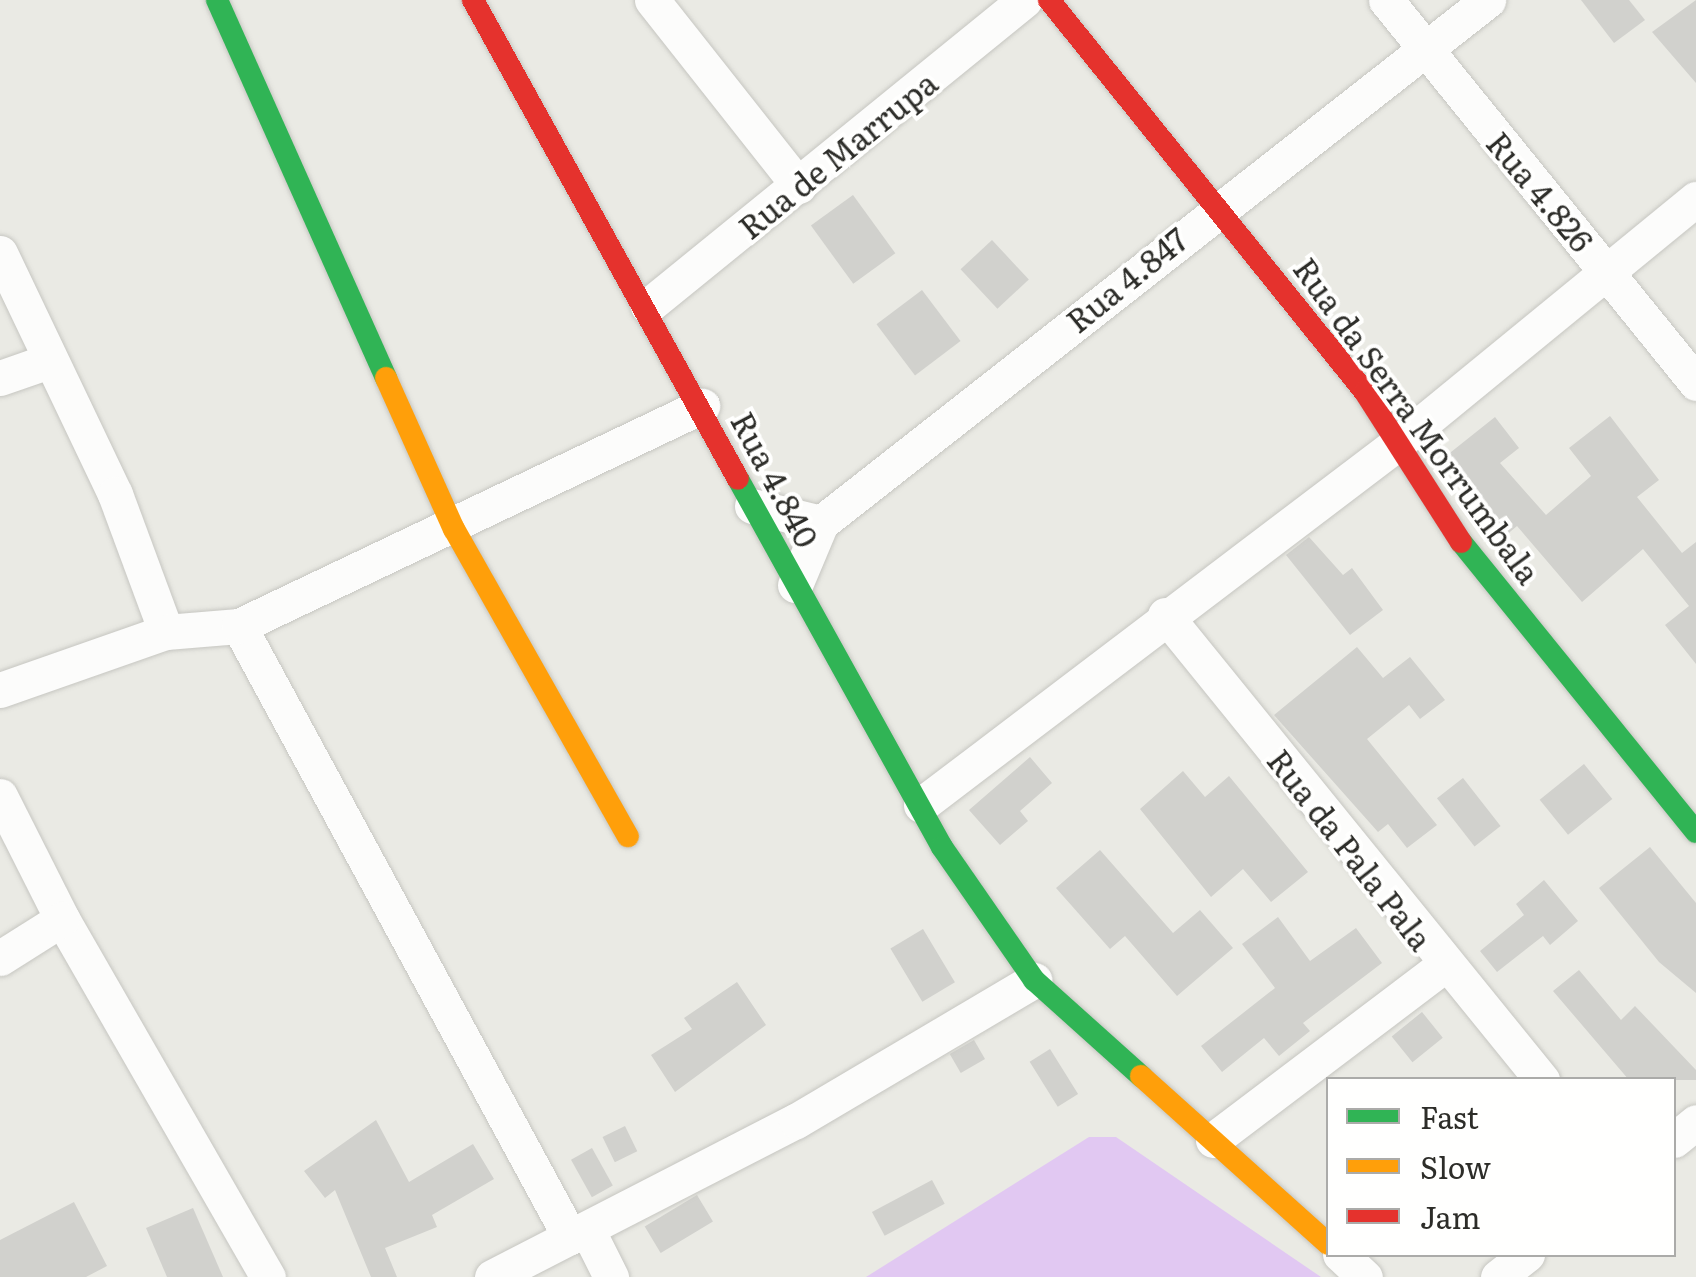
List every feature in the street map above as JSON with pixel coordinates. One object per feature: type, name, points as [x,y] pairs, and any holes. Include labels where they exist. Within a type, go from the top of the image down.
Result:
[{"type":"street","points":[[216,0],[454,529],[628,836]]},
{"type":"street","name":"Rua 4.840","points":[[473,0],[648,306],[752,506],[921,805],[1034,980],[1326,1242]]},
{"type":"street","points":[[652,0],[800,186]]},
{"type":"street","name":"Rua de Marrupa","points":[[648,306],[1024,0]]},
{"type":"street","name":"Rua da Serra Morrumbala","points":[[1049,0],[1365,392],[1434,510],[1696,832]]},
{"type":"street","name":"Rua 4.826","points":[[1386,0],[1696,383]]},
{"type":"street","name":"Rua 4.847","points":[[796,585],[821,524],[1217,206],[1488,0]]},
{"type":"street","points":[[921,805],[1165,615],[1394,446],[1696,199]]},
{"type":"street","points":[[0,253],[46,362],[116,494],[166,632]]},
{"type":"street","points":[[0,378],[46,362]]},
{"type":"street","points":[[0,690],[166,632],[239,626],[454,529],[702,406]]},
{"type":"street","points":[[752,506],[821,524]]},
{"type":"street","name":"Rua da Pala Pala","points":[[1165,615],[1443,966],[1539,1077]]},
{"type":"street","points":[[239,626],[578,1233],[611,1277]]},
{"type":"street","points":[[0,796],[62,919],[268,1277]]},
{"type":"street","points":[[0,958],[62,919]]},
{"type":"street","points":[[1213,1140],[1443,966]]},
{"type":"street","points":[[492,1277],[796,1121],[1034,980]]},
{"type":"street","points":[[1676,1138],[1696,1122]]},
{"type":"street","points":[[1343,1257],[1365,1277]]},
{"type":"street","points":[[1498,1277],[1522,1257]]},
{"type":"shaded area","points":[[1089,1137],[1116,1137],[1321,1277],[866,1277]]},
{"type":"building","points":[[1581,0],[1629,0],[1645,20],[1614,43]]},
{"type":"building","points":[[1696,0],[1696,83],[1652,32]]},
{"type":"building","points":[[853,195],[895,253],[853,284],[811,226]]},
{"type":"building","points":[[992,240],[1029,279],[997,309],[961,269]]},
{"type":"building","points":[[922,290],[961,341],[915,375],[876,324]]},
{"type":"building","points":[[1610,416],[1659,480],[1637,497],[1682,553],[1696,542],[1696,664],[1665,625],[1689,606],[1643,549],[1582,602],[1517,526],[1504,537],[1446,456],[1495,417],[1519,448],[1500,463],[1546,515],[1591,476],[1569,448]]},
{"type":"building","points":[[1309,537],[1343,575],[1352,568],[1383,610],[1350,635],[1286,555]]},
{"type":"building","points":[[1357,647],[1383,678],[1410,657],[1445,700],[1420,719],[1409,705],[1367,739],[1437,825],[1407,848],[1388,824],[1378,832],[1274,715]]},
{"type":"building","points":[[1030,757],[1052,783],[1020,811],[1028,821],[1000,845],[969,810]]},
{"type":"building","points":[[1584,764],[1612,799],[1568,835],[1540,800]]},
{"type":"building","points":[[1183,771],[1205,797],[1229,776],[1308,872],[1271,902],[1243,869],[1211,897],[1140,809]]},
{"type":"building","points":[[1463,778],[1501,826],[1475,846],[1437,798]]},
{"type":"building","points":[[1650,847],[1696,903],[1696,993],[1659,962],[1599,888]]},
{"type":"building","points":[[1100,850],[1173,933],[1200,910],[1233,948],[1177,996],[1125,936],[1110,949],[1056,888]]},
{"type":"building","points":[[1544,880],[1578,921],[1550,945],[1543,936],[1497,972],[1480,951],[1524,915],[1516,904]]},
{"type":"building","points":[[1278,917],[1310,961],[1356,928],[1382,963],[1303,1023],[1310,1031],[1279,1056],[1264,1038],[1222,1072],[1201,1046],[1275,988],[1242,944]]},
{"type":"building","points":[[923,929],[955,982],[922,1002],[890,949]]},
{"type":"building","points":[[1579,970],[1621,1020],[1635,1006],[1696,1070],[1696,1080],[1626,1077],[1553,991]]},
{"type":"building","points":[[737,982],[766,1025],[675,1092],[651,1055],[692,1029],[684,1018]]},
{"type":"building","points":[[1422,1012],[1443,1038],[1412,1062],[1392,1037]]},
{"type":"building","points":[[974,1040],[985,1059],[961,1073],[950,1054]]},
{"type":"building","points":[[1050,1049],[1078,1094],[1058,1107],[1030,1062]]},
{"type":"building","points":[[376,1120],[409,1182],[473,1144],[494,1179],[432,1215],[437,1227],[385,1248],[397,1277],[371,1277],[335,1190],[325,1198],[304,1171]]},
{"type":"building","points":[[625,1126],[637,1151],[615,1162],[603,1137]]},
{"type":"building","points":[[592,1148],[613,1186],[592,1197],[571,1160]]},
{"type":"building","points":[[932,1180],[945,1204],[885,1236],[872,1212]]},
{"type":"building","points":[[697,1195],[713,1222],[661,1253],[645,1226]]},
{"type":"building","points":[[74,1202],[107,1266],[86,1277],[0,1277],[0,1240]]},
{"type":"building","points":[[193,1208],[223,1277],[167,1277],[146,1228]]},
{"type":"traffic: fast","points":[[217,0],[386,378]]},
{"type":"traffic: fast","points":[[738,479],[942,847],[1034,980],[1141,1076]]},
{"type":"traffic: fast","points":[[1461,542],[1696,832]]},
{"type":"traffic: slow","points":[[386,378],[454,529],[628,836]]},
{"type":"traffic: slow","points":[[1141,1076],[1326,1242]]},
{"type":"traffic: jam","points":[[473,0],[738,479]]},
{"type":"traffic: jam","points":[[1049,0],[1365,392],[1461,542]]}]
